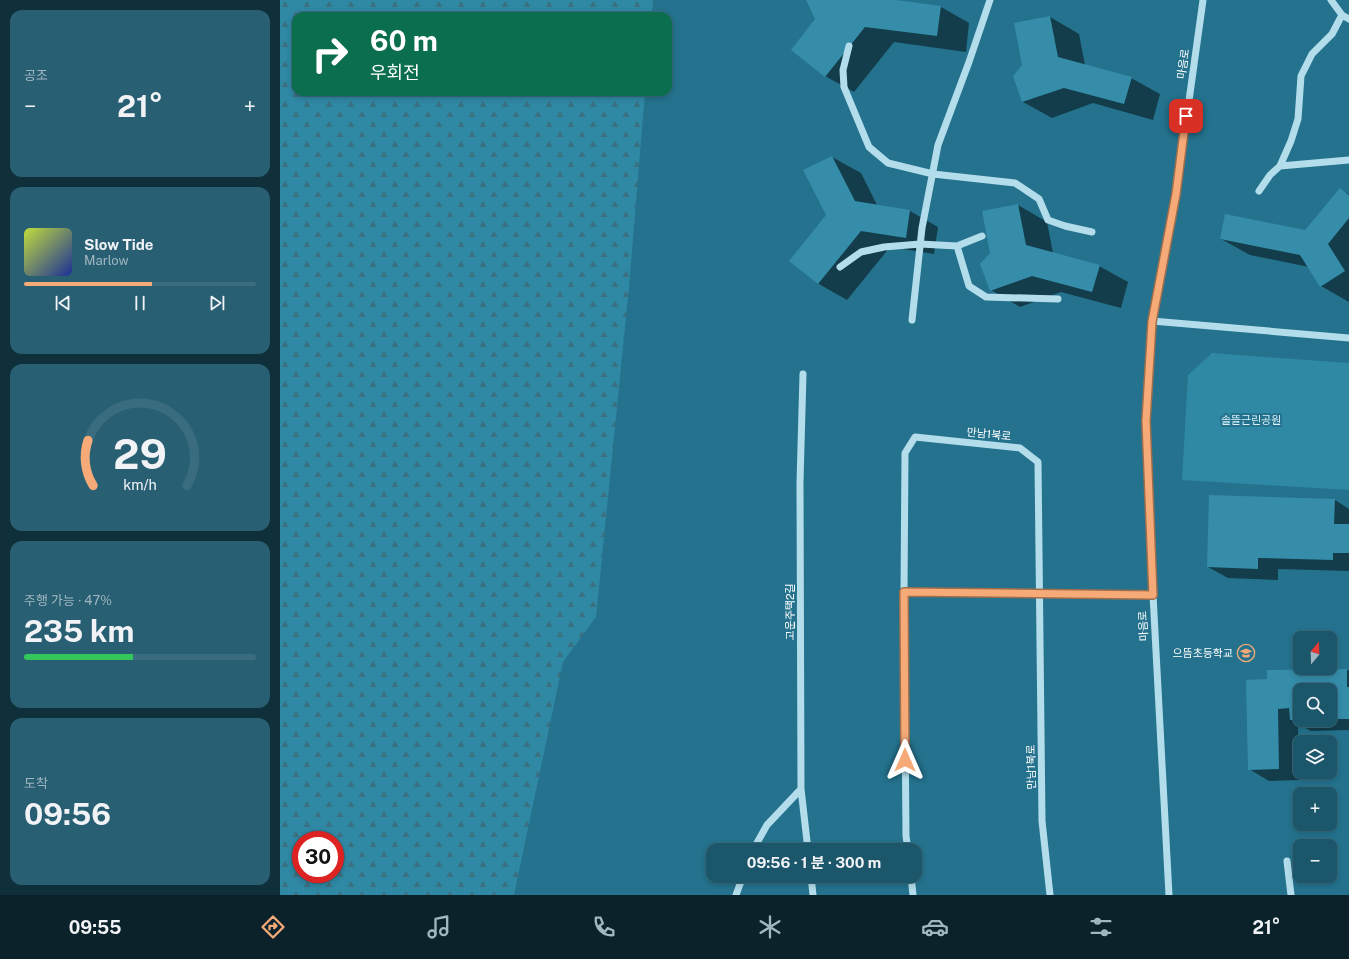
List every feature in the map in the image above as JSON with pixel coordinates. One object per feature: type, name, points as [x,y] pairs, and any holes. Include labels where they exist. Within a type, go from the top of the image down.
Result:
[{"type":"street","points":[[912,320],[920,244],[938,145],[970,62],[990,0]]},
{"type":"street","name":"마음로","points":[[1169,895],[1153,595],[1146,421],[1152,322],[1176,194],[1203,0]]},
{"type":"street","points":[[1331,0],[1342,15],[1349,19]]},
{"type":"street","points":[[1259,190],[1270,174],[1280,166],[1291,141],[1298,119],[1301,76],[1312,54],[1332,34],[1342,15]]},
{"type":"street","points":[[849,46],[843,70],[844,87],[869,147],[888,163],[932,174],[1015,183],[1039,199],[1048,220],[1065,226],[1092,232]]},
{"type":"street","points":[[1280,166],[1349,160]]},
{"type":"street","points":[[840,267],[861,252],[884,247],[920,244],[957,246],[982,236]]},
{"type":"street","points":[[957,246],[969,286],[986,297],[1058,299]]},
{"type":"street","points":[[1152,322],[1349,338]]},
{"type":"street","name":"고운주택2길","points":[[803,374],[800,482],[801,789],[807,843]]},
{"type":"street","name":"만남1북로","points":[[907,843],[904,592],[905,453],[915,437],[1020,448],[1038,462],[1042,821],[1050,895]]},
{"type":"street","points":[[904,592],[1153,595]]},
{"type":"street","points":[[758,843],[767,825],[801,789]]},
{"type":"street","points":[[1287,861],[1291,895]]},
{"type":"street","points":[[736,895],[740,883]]},
{"type":"street","points":[[812,883],[813,895]]},
{"type":"street","points":[[912,883],[913,895]]},
{"type":"green space","points":[[280,0],[653,0],[652,12],[292,12],[292,96],[645,96],[629,287],[596,617],[563,662],[514,895],[280,895]]},
{"type":"green space","name":"솔뜰근린공원","points":[[1212,353],[1349,363],[1349,490],[1182,480],[1188,375]]},
{"type":"building","points":[[806,0],[896,0],[941,6],[937,36],[865,27],[825,77],[791,50],[815,19]]},
{"type":"building","points":[[1050,16],[1058,57],[1132,77],[1124,104],[1064,88],[1022,102],[1013,76],[1022,65],[1014,23]]},
{"type":"building","points":[[832,156],[855,201],[910,210],[906,238],[861,231],[818,284],[789,261],[826,215],[803,170]]},
{"type":"building","points":[[1340,188],[1349,195],[1349,218],[1328,244],[1345,271],[1320,287],[1300,255],[1220,239],[1225,214],[1305,230]]},
{"type":"building","points":[[1018,204],[1026,245],[1100,265],[1092,292],[1032,276],[990,291],[980,264],[990,253],[982,211]]},
{"type":"building","points":[[1209,495],[1335,499],[1334,524],[1349,524],[1349,553],[1333,553],[1333,560],[1258,558],[1258,569],[1207,567]]},
{"type":"building","points":[[1337,669],[1347,669],[1347,687],[1349,687],[1349,719],[1337,719],[1337,683],[1293,683],[1293,720],[1290,720],[1289,708],[1278,709],[1279,769],[1248,770],[1246,680],[1267,679],[1267,670],[1293,670],[1293,675],[1337,675]]},
{"type":"place","name":"으뜸초등학교","points":[[1246,653]]},
{"type":"route","points":[[905,760],[904,592],[1153,595],[1146,421],[1152,322],[1176,194],[1186,116]]}]
